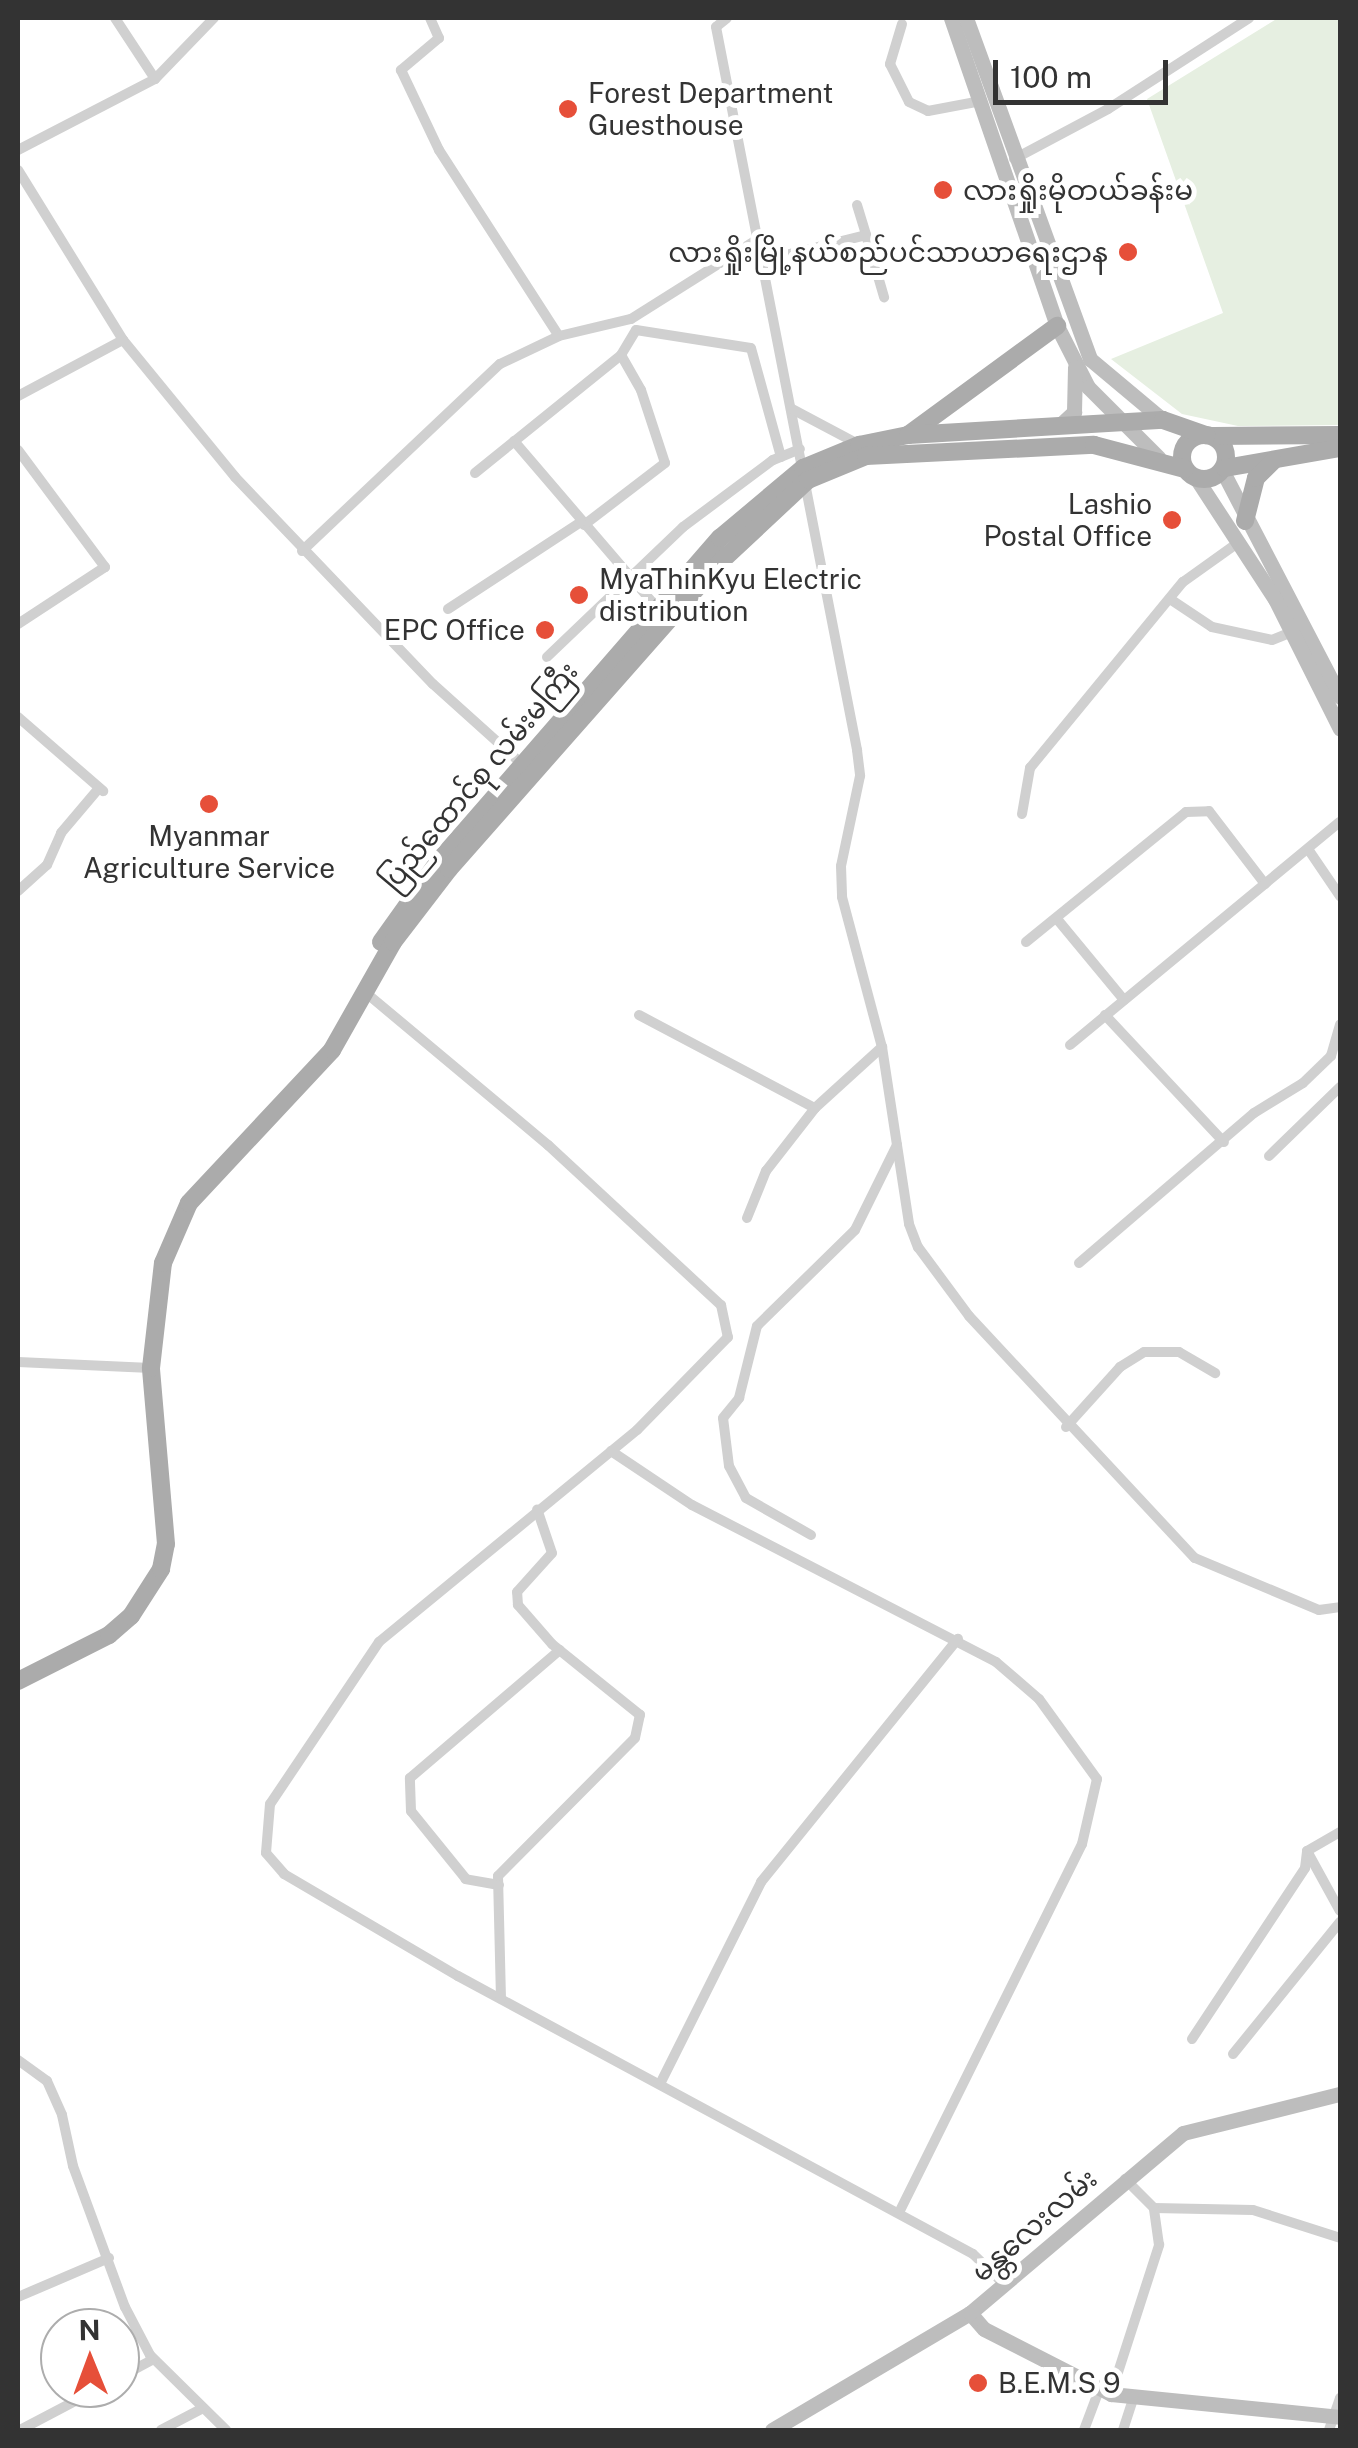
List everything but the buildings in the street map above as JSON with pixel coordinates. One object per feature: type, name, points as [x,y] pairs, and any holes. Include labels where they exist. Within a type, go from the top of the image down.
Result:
[{"type":"main road","points":[[951,18],[981,102],[1090,360],[1163,420]]},
{"type":"main road","points":[[966,18],[1057,326],[1074,363],[1120,425],[1159,458],[1190,473],[1340,448]]},
{"type":"main road","points":[[908,435],[1057,326]]},
{"type":"main road","points":[[1059,426],[1074,412],[1074,363]]},
{"type":"main road","name":"ပြည်ထောင်စု လမ်းမကြီး","points":[[243,1147],[320,1046],[406,900],[720,538],[804,466],[858,445],[908,435],[1059,426],[1163,420],[1210,436],[1340,435]]},
{"type":"main road","points":[[1340,697],[1245,522],[1223,469],[1224,448],[1210,436],[1183,447],[1190,473],[1238,542],[1292,632],[1340,729]]},
{"type":"main road","points":[[18,1681],[109,1635],[153,1588],[166,1544],[151,1368],[163,1263],[190,1203],[332,1050],[365,992],[449,869],[804,466],[834,466],[902,451],[1094,445],[1159,458]]},
{"type":"main road","points":[[1245,522],[1256,478],[1274,461]]},
{"type":"main road","name":"မန္တလေးလမ်း","points":[[772,2430],[970,2313],[1183,2133],[1340,2094]]},
{"type":"main road","points":[[970,2313],[984,2329],[1105,2392],[1335,2422]]},
{"type":"street","points":[[115,18],[154,79]]},
{"type":"street","points":[[18,150],[154,79],[214,18]]},
{"type":"street","points":[[430,18],[439,38],[401,70],[439,150],[559,336]]},
{"type":"street","points":[[728,18],[712,22],[804,466],[860,776],[841,866],[842,897],[882,1047],[918,1247],[1066,1427],[1195,1558],[1319,1610],[1340,1607]]},
{"type":"street","points":[[1008,161],[1108,109],[1249,18]]},
{"type":"street","points":[[902,24],[890,64],[909,102],[928,111],[981,102]]},
{"type":"street","points":[[18,170],[123,340],[302,550],[524,764]]},
{"type":"street","points":[[857,205],[884,297]]},
{"type":"street","points":[[762,261],[866,235]]},
{"type":"street","points":[[302,550],[500,364],[559,336],[608,330],[632,319],[758,239]]},
{"type":"street","points":[[475,473],[621,355],[636,330],[751,348],[781,457]]},
{"type":"street","points":[[18,396],[123,340]]},
{"type":"street","points":[[448,609],[582,524],[666,463],[641,390],[621,355]]},
{"type":"street","points":[[792,409],[858,445]]},
{"type":"street","points":[[514,441],[658,609]]},
{"type":"street","points":[[18,450],[104,568],[18,624]]},
{"type":"street","points":[[781,457],[804,466]]},
{"type":"street","points":[[546,658],[683,528],[781,457]]},
{"type":"street","points":[[1022,814],[1030,768],[1191,573],[1238,542]]},
{"type":"street","points":[[1170,599],[1212,627],[1272,640],[1292,632]]},
{"type":"street","points":[[18,717],[101,790],[61,832],[48,865],[18,891]]},
{"type":"street","points":[[1026,942],[1186,812],[1209,811],[1266,884]]},
{"type":"street","points":[[1070,1045],[1340,822]]},
{"type":"street","points":[[1308,849],[1340,896]]},
{"type":"street","points":[[1056,919],[1124,1000]]},
{"type":"street","points":[[365,992],[548,1146],[721,1305],[728,1337],[611,1451],[379,1642],[270,1804],[263,1840],[284,1874],[501,2000],[661,2082],[973,2254],[1005,2286]]},
{"type":"street","points":[[638,1015],[816,1108]]},
{"type":"street","points":[[1105,1015],[1224,1142]]},
{"type":"street","points":[[1079,1263],[1330,1056],[1340,1024]]},
{"type":"street","points":[[747,1218],[766,1171],[816,1108],[882,1047]]},
{"type":"street","points":[[1269,1156],[1340,1086]]},
{"type":"street","points":[[811,1535],[746,1498],[729,1466],[723,1418],[739,1398],[757,1326],[855,1230],[899,1139]]},
{"type":"street","points":[[1066,1427],[1120,1366],[1144,1352],[1179,1352],[1216,1373]]},
{"type":"street","points":[[18,1362],[151,1368]]},
{"type":"street","points":[[611,1451],[692,1505],[958,1639],[1039,1700],[1098,1780],[1082,1844],[899,2212]]},
{"type":"street","points":[[501,2000],[498,1884],[508,1861],[635,1738],[640,1715],[560,1650],[518,1605],[517,1592],[552,1554],[537,1509]]},
{"type":"street","points":[[661,2082],[761,1882],[958,1639]]},
{"type":"street","points":[[498,1884],[466,1879],[411,1810],[410,1778],[560,1650]]},
{"type":"street","points":[[1308,1851],[1340,1832]]},
{"type":"street","points":[[1308,1851],[1339,1904]]},
{"type":"street","points":[[1192,2039],[1306,1868],[1308,1851]]},
{"type":"street","points":[[1234,2054],[1340,1922]]},
{"type":"street","points":[[18,2060],[47,2081],[124,2307],[154,2359],[226,2430]]},
{"type":"street","points":[[1084,2430],[1105,2392],[1158,2245],[1154,2208],[1125,2180]]},
{"type":"street","points":[[1154,2208],[1253,2210],[1340,2238]]},
{"type":"street","points":[[18,2297],[109,2258]]},
{"type":"street","points":[[140,2366],[154,2359]]},
{"type":"street","points":[[1122,2430],[1134,2397]]},
{"type":"street","points":[[1335,2422],[1340,2398]]},
{"type":"street","points":[[20,2430],[62,2408]]},
{"type":"street","points":[[160,2430],[203,2408]]},
{"type":"shaded area","points":[[1278,18],[1340,18],[1340,425],[1238,426],[1182,414],[1111,359],[1223,313],[1147,99]]},
{"type":"place","name":"Forest Department Guesthouse","points":[[568,109]]},
{"type":"place","name":"လားရှိုးမိုတယ်ခန်းမ","points":[[943,190]]},
{"type":"place","name":"လားရှိုးမြို့နယ်စည်ပင်သာယာရေးဌာန","points":[[1128,252]]},
{"type":"place","name":"Lashio Postal Office","points":[[1172,520]]},
{"type":"place","name":"MyaThinKyu Electric distribution","points":[[579,595]]},
{"type":"place","name":"EPC Office","points":[[545,630]]},
{"type":"place","name":"Myanmar Agriculture Service","points":[[209,804]]},
{"type":"place","name":"B.E.M.S 9","points":[[978,2383]]}]
